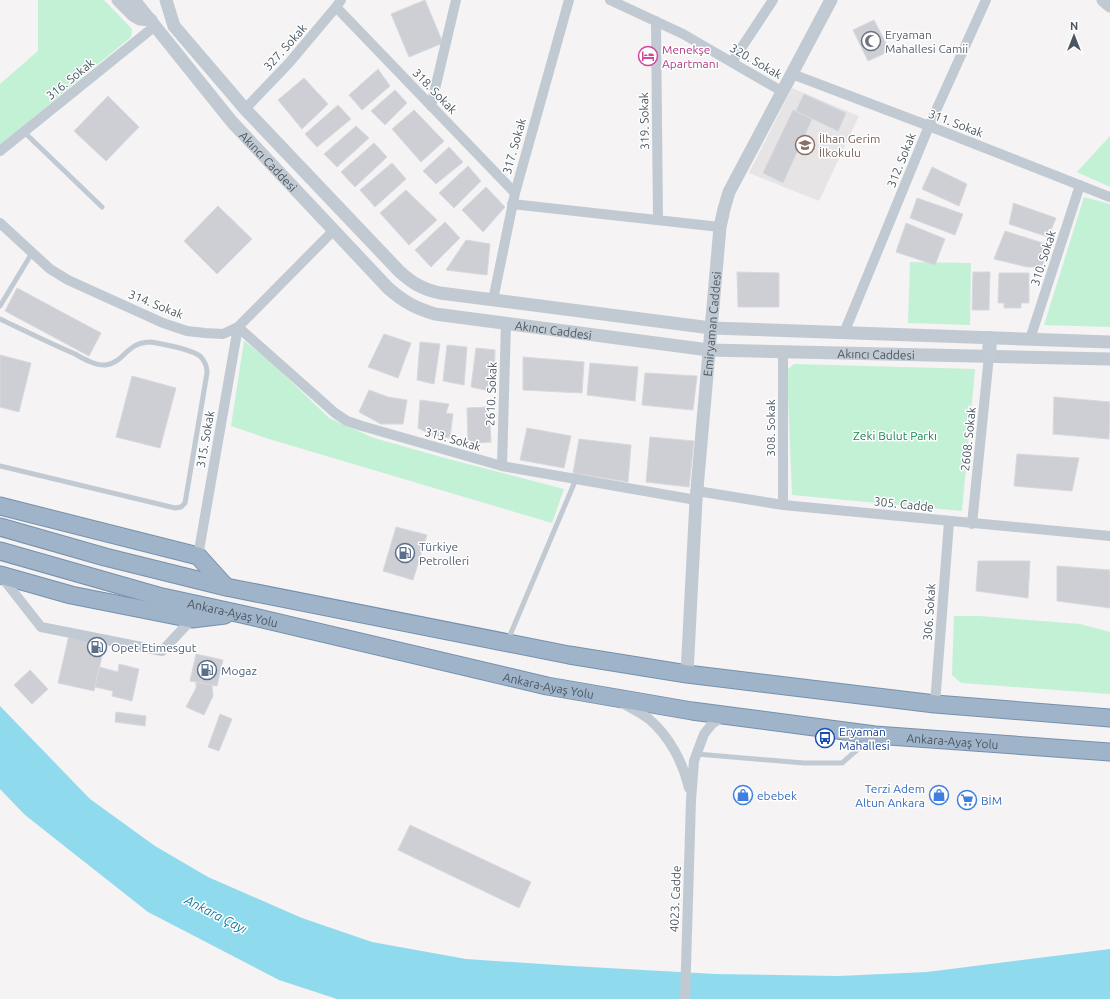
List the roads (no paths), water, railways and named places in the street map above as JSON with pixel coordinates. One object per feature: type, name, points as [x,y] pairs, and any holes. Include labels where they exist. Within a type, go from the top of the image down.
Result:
[{"type":"highway","points":[[0,506],[198,556],[226,587]]},
{"type":"highway","name":"Ankara-Ayaş Yolu","points":[[0,527],[105,557],[226,587],[569,655],[687,674],[935,704],[1110,718]]},
{"type":"highway","name":"Ankara-Ayaş Yolu","points":[[0,551],[158,596],[547,686],[692,711],[875,735],[1110,752]]},
{"type":"highway","points":[[1,576],[71,596],[192,619],[241,614]]},
{"type":"main road","points":[[989,356],[990,338]]},
{"type":"street","points":[[118,0],[132,15],[153,23]]},
{"type":"street","name":"Akıncı Caddesi","points":[[134,0],[232,122],[388,288],[410,305],[435,314],[709,350],[1110,359]]},
{"type":"street","name":"Akıncı Caddesi","points":[[166,0],[174,26],[245,109],[408,278],[422,288],[440,293],[711,328],[1110,342]]},
{"type":"street","points":[[431,106],[456,0]]},
{"type":"street","name":"317. Sokak","points":[[493,300],[514,193],[569,0]]},
{"type":"street","name":"320. Sokak","points":[[610,0],[683,34],[783,92]]},
{"type":"street","points":[[732,62],[773,0]]},
{"type":"street","name":"Emiryaman Caddesi","points":[[687,674],[697,496],[720,227],[730,192],[832,0]]},
{"type":"street","name":"312. Sokak","points":[[844,333],[929,126],[986,0]]},
{"type":"street","points":[[1103,0],[1110,6]]},
{"type":"street","name":"327. Sokak","points":[[245,109],[289,63],[339,4]]},
{"type":"street","name":"318. Sokak","points":[[339,4],[431,106],[514,193]]},
{"type":"street","name":"319. Sokak","points":[[656,21],[658,220]]},
{"type":"street","name":"316. Sokak","points":[[0,151],[153,23]]},
{"type":"street","name":"311. Sokak","points":[[792,74],[1110,197]]},
{"type":"street","points":[[232,122],[245,109]]},
{"type":"street","name":"310. Sokak","points":[[1030,339],[1080,185]]},
{"type":"street","points":[[512,204],[720,227]]},
{"type":"street","name":"314. Sokak","points":[[0,223],[50,269],[68,280],[163,323],[187,330],[223,334],[238,327],[334,230]]},
{"type":"street","name":"2610. Sokak","points":[[502,466],[506,323]]},
{"type":"street","name":"313. Sokak","points":[[238,327],[335,413],[347,421],[502,466],[576,479],[697,496]]},
{"type":"street","name":"315. Sokak","points":[[198,556],[238,327]]},
{"type":"street","name":"308. Sokak","points":[[783,352],[783,505]]},
{"type":"street","name":"2608. Sokak","points":[[972,524],[989,356]]},
{"type":"street","name":"305. Cadde","points":[[697,496],[949,522],[1110,536]]},
{"type":"street","name":"306. Sokak","points":[[935,704],[949,522]]},
{"type":"street","points":[[1,576],[41,627],[162,651],[192,619]]},
{"type":"street","name":"4023. Cadde","points":[[615,698],[648,718],[662,732],[674,750],[686,776],[691,800]]},
{"type":"street","name":"4023. Cadde","points":[[685,999],[691,800],[694,761],[704,734],[712,724],[724,715]]},
{"type":"lane","points":[[24,132],[102,207]]},
{"type":"lane","points":[[0,306],[32,253]]},
{"type":"lane","points":[[0,319],[46,342],[97,364],[112,363],[133,346],[151,342],[189,351],[198,355],[205,363],[207,373],[185,503],[181,507],[175,508],[0,466]]},
{"type":"lane","points":[[507,643],[576,479]]},
{"type":"lane","points":[[696,754],[804,763],[842,763],[875,735]]},
{"type":"water","name":"Ankara Çayı","points":[[0,706],[90,799],[155,846],[208,877],[302,918],[372,942],[466,959],[715,974],[839,976],[927,972],[1110,949],[1110,999],[337,999],[279,980],[148,912],[25,815],[0,789]]},
{"type":"place","name":"Eryaman Mahallesi Camii","points":[[871,41]]},
{"type":"place","name":"Menekşe Apartmanı","points":[[648,56]]},
{"type":"place","name":"İlhan Gerim İlkokulu","points":[[805,145]]},
{"type":"place","name":"Türkiye Petrolleri","points":[[405,553]]},
{"type":"place","name":"Opet Etimesgut","points":[[97,647]]},
{"type":"place","name":"Mogaz","points":[[207,670]]},
{"type":"place","name":"Eryaman Mahallesi","points":[[825,738]]},
{"type":"place","name":"ebebek","points":[[743,795]]},
{"type":"place","name":"Terzi Adem Altun Ankara","points":[[939,795]]},
{"type":"place","name":"BİM","points":[[967,800]]},
{"type":"park label","name":"Zeki Bulut Parkı","points":[[895,435]]}]
